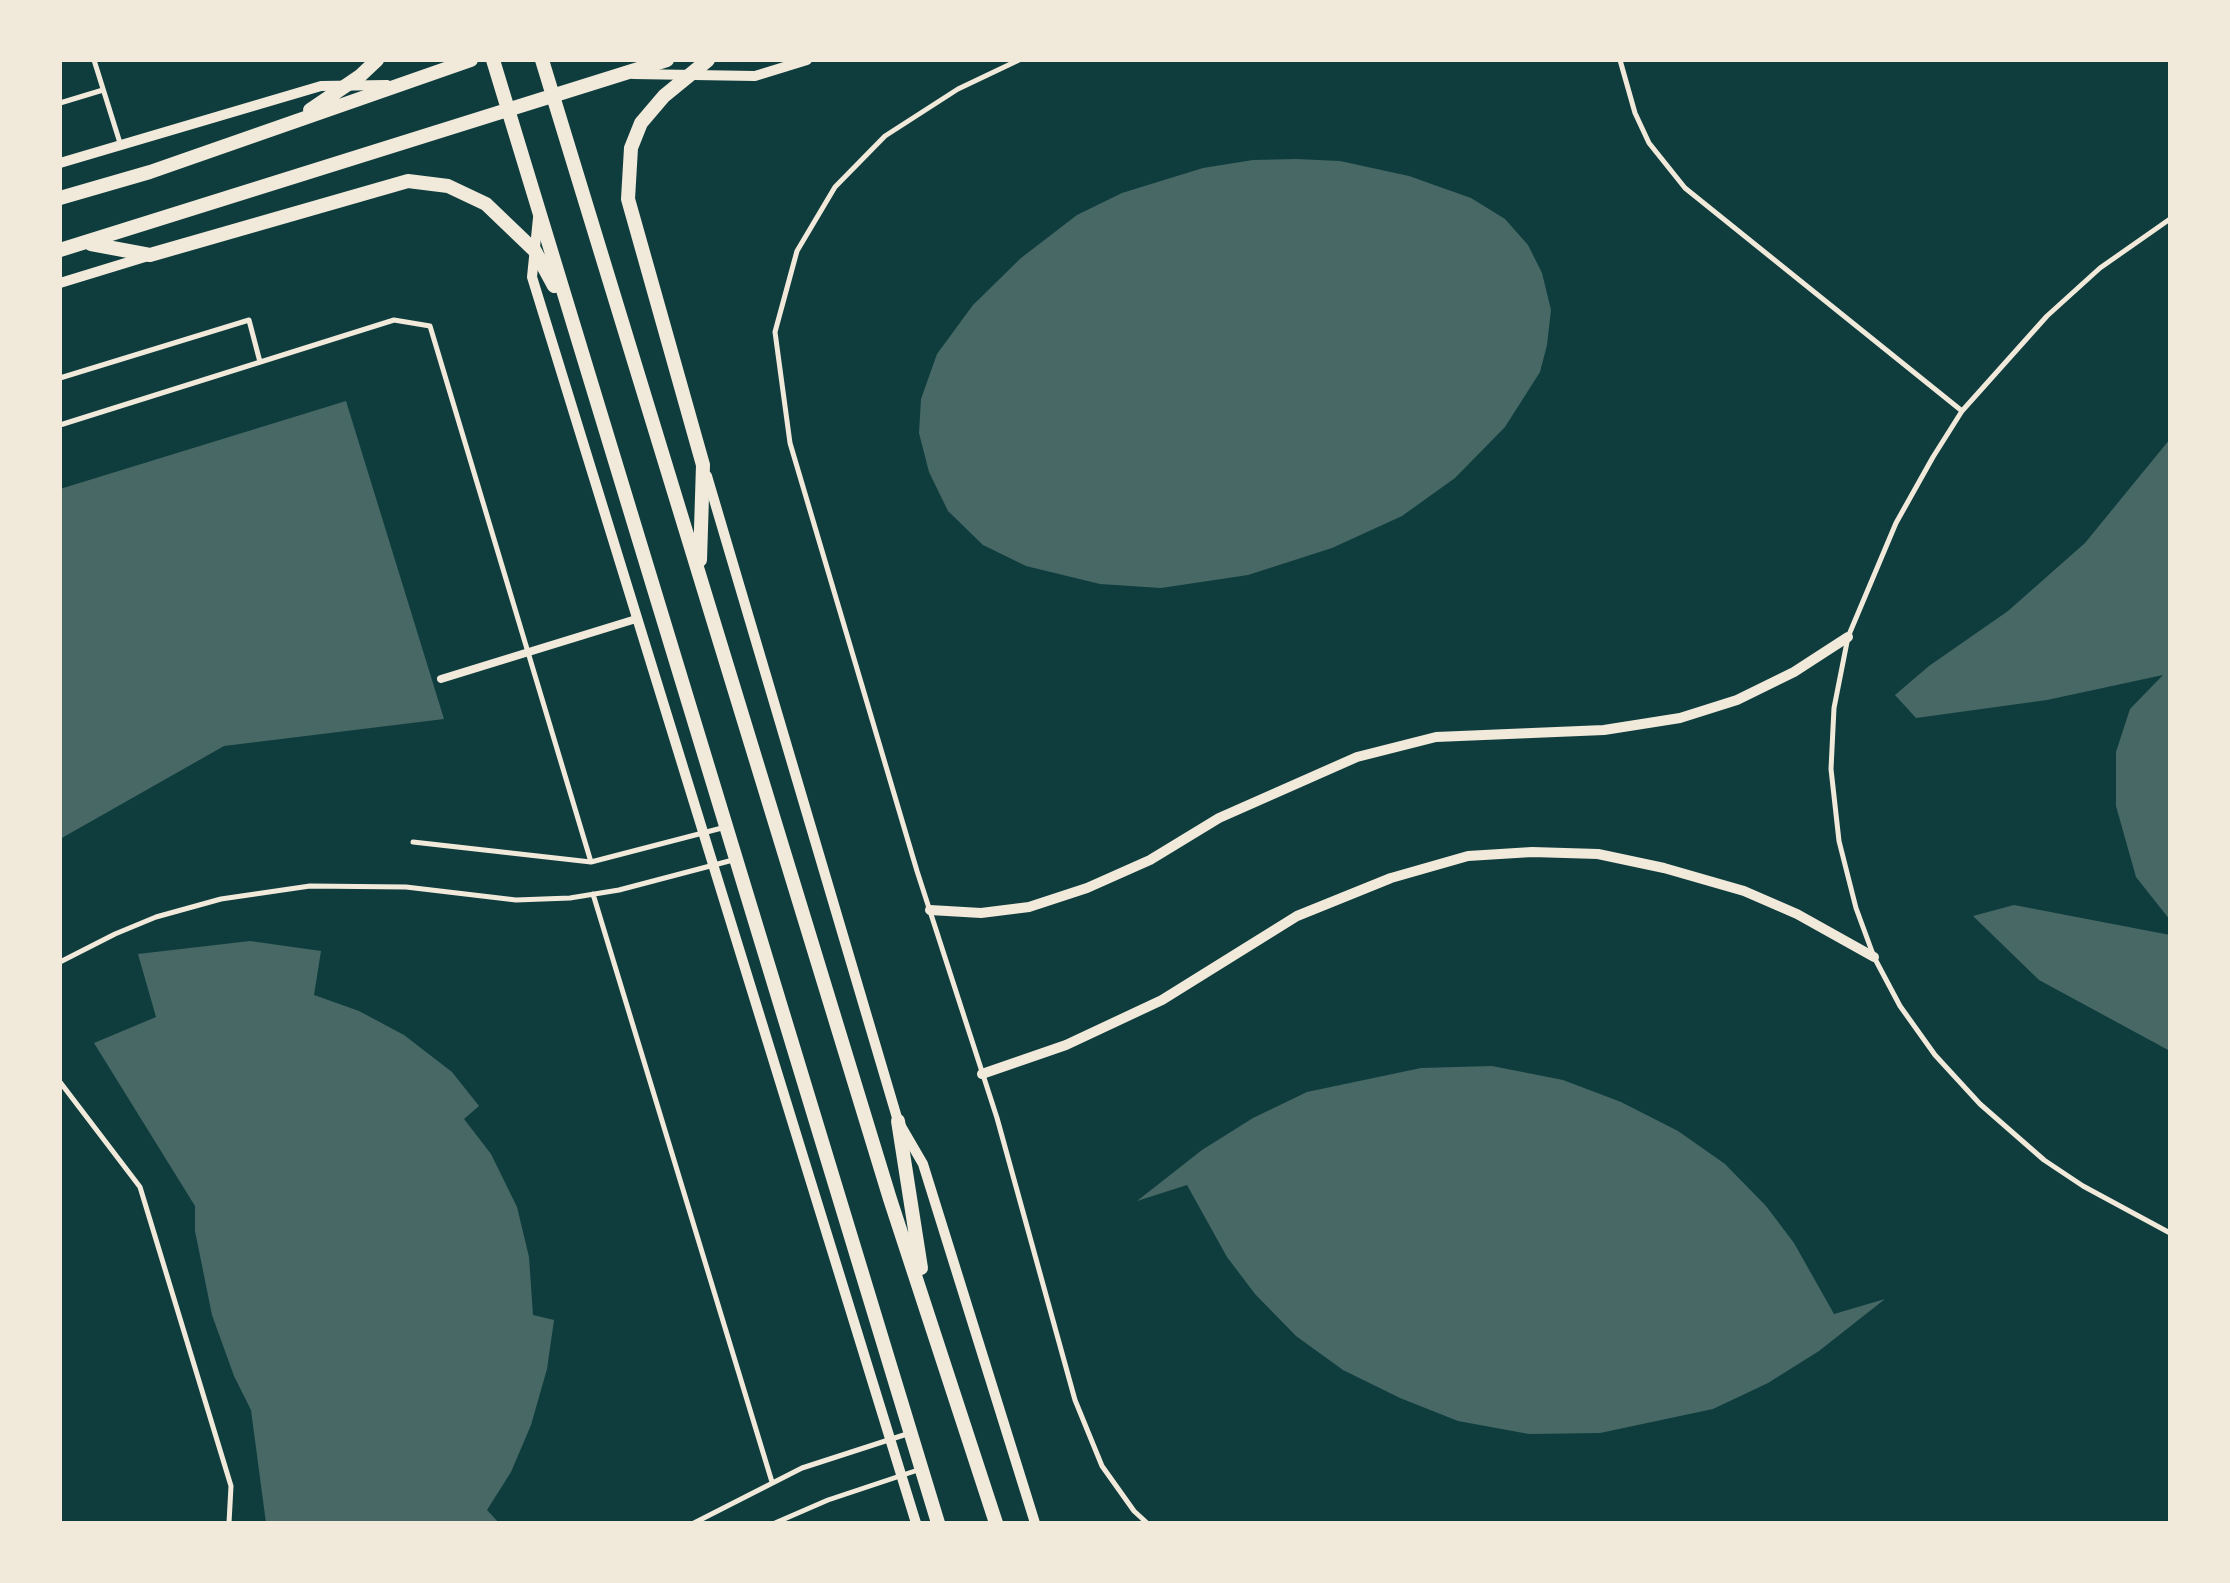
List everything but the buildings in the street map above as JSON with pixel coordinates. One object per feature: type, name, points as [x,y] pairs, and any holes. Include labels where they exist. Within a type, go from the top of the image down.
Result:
[{"type":"main road","points":[[292,122],[377,60]]},
{"type":"main road","points":[[60,198],[150,172],[472,60]]},
{"type":"main road","points":[[493,60],[938,1523]]},
{"type":"main road","points":[[542,60],[890,1199],[996,1523]]},
{"type":"main road","points":[[60,250],[667,60]]},
{"type":"main road","points":[[700,571],[704,465],[628,199],[631,148],[641,123],[708,60]]},
{"type":"main road","points":[[86,243],[150,255],[408,181],[448,186],[486,204],[535,251],[568,312]]},
{"type":"main road","points":[[898,1121],[927,1304]]},
{"type":"street","points":[[622,74],[755,76],[807,60]]},
{"type":"street","points":[[60,164],[321,86],[398,85]]},
{"type":"street","points":[[538,212],[532,277],[916,1523]]},
{"type":"street","points":[[60,282],[150,255]]},
{"type":"street","points":[[704,465],[898,1121],[923,1164],[1035,1523]]},
{"type":"street","points":[[440,679],[636,619]]},
{"type":"street","points":[[930,910],[981,912],[1029,907],[1087,888],[1150,860],[1219,818],[1358,758],[1436,738],[1604,730],[1680,718],[1738,700],[1794,672],[1848,637]]},
{"type":"street","points":[[982,1074],[1066,1045],[1162,1000],[1297,916],[1391,878],[1468,856],[1532,852],[1598,854],[1664,868],[1744,891],[1797,914],[1874,957]]},
{"type":"lane","points":[[94,60],[121,146]]},
{"type":"lane","points":[[1019,60],[958,89],[885,136],[835,187],[797,252],[775,332],[790,443],[982,1074],[1074,1400],[1102,1466],[1147,1523]]},
{"type":"lane","points":[[1620,60],[1635,113],[1649,143],[1685,188],[1962,411]]},
{"type":"lane","points":[[60,103],[104,90]]},
{"type":"lane","points":[[2170,219],[2100,268],[2047,316],[1962,411],[1896,523],[1848,637],[1834,708],[1831,769],[1840,841],[1856,908],[1874,957],[1900,1006],[1934,1055],[1994,1117],[2057,1169],[2170,1233]]},
{"type":"lane","points":[[60,378],[250,320],[260,362]]},
{"type":"lane","points":[[60,425],[394,320],[430,326],[590,862]]},
{"type":"lane","points":[[413,842],[590,862],[725,827]]},
{"type":"lane","points":[[60,962],[115,934],[221,899],[310,886],[406,887],[516,900],[593,894],[735,859]]},
{"type":"lane","points":[[593,894],[772,1482]]},
{"type":"lane","points":[[60,1082],[140,1188],[231,1486],[229,1523]]},
{"type":"lane","points":[[694,1523],[802,1468],[910,1434]]},
{"type":"lane","points":[[776,1523],[828,1500],[923,1468]]}]
